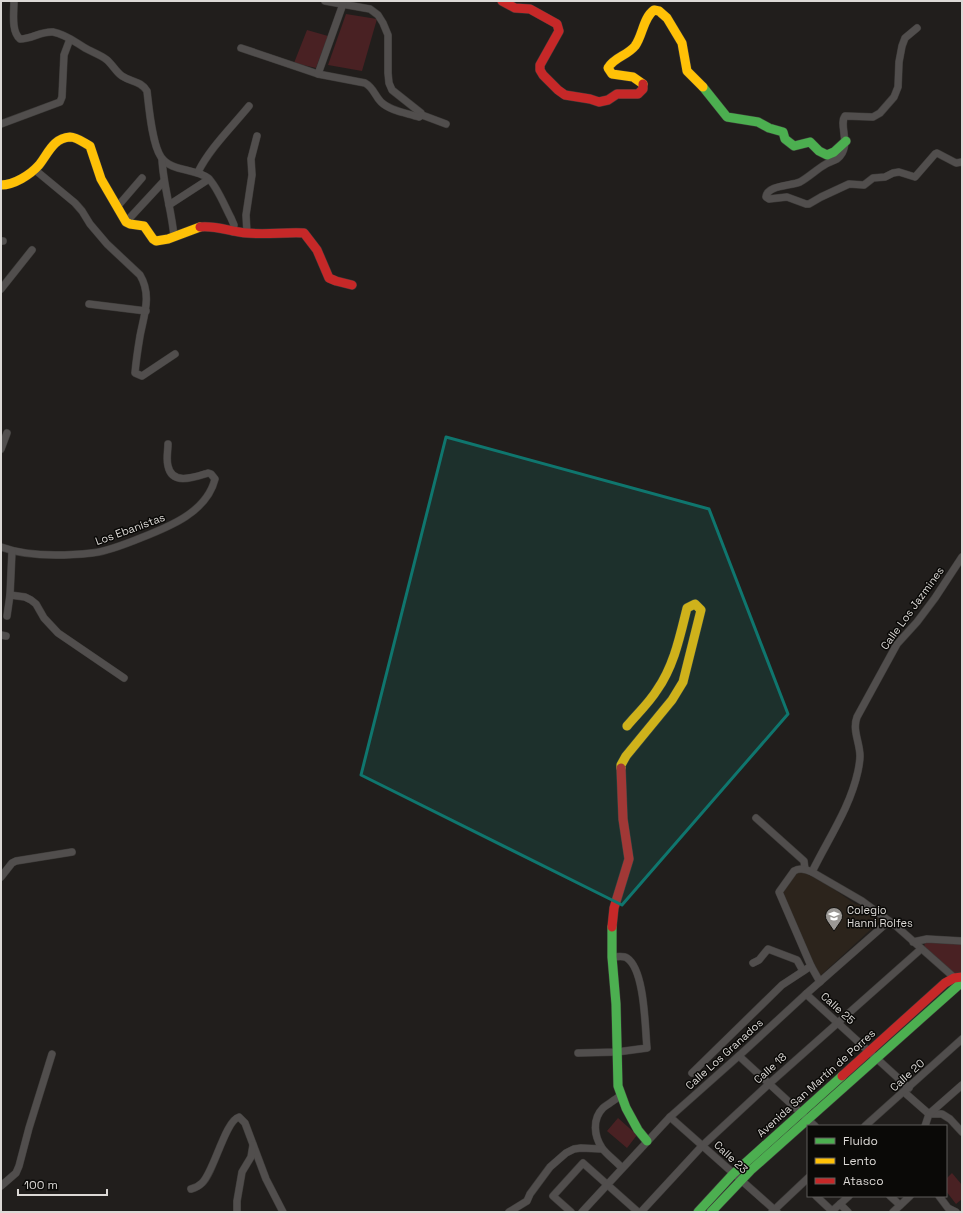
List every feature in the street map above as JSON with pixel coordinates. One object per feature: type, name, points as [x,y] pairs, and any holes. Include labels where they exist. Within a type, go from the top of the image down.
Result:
[{"type":"street","points":[[14,1],[15,30],[16,35],[20,39],[26,39],[48,32],[54,32],[70,39],[108,61],[120,74],[144,87],[147,91],[156,149],[162,158],[169,164],[186,171],[198,172],[209,179],[231,218],[234,225],[233,232]]},
{"type":"street","points":[[325,1],[370,9],[378,15],[388,35],[388,73],[389,83],[392,90],[422,113],[422,115]]},
{"type":"street","points":[[502,1],[515,8],[530,9],[557,24],[560,31],[540,65],[540,70],[543,76],[565,95],[599,102],[608,100],[617,94],[638,94],[643,89],[644,84],[639,79],[632,76],[612,74],[608,68],[613,61],[630,51],[638,40],[649,13],[654,10],[659,11],[667,18],[682,43],[687,71],[708,92],[727,117],[758,122],[769,128],[782,132],[785,139],[792,145],[796,146],[810,142],[822,153],[831,154],[846,141]]},
{"type":"street","points":[[318,74],[343,4]]},
{"type":"street","points":[[917,28],[905,38],[899,62],[898,87],[894,97],[880,113],[874,117],[847,115],[844,117],[842,121],[846,141],[841,154],[836,159],[802,181],[793,185],[778,186],[769,191],[766,195],[767,198],[787,197],[808,204],[848,184],[864,185],[877,177],[885,177],[896,172],[915,177],[937,153],[956,163],[962,162]]},
{"type":"street","points":[[1,124],[60,102],[62,97],[64,55],[70,39]]},
{"type":"street","points":[[241,48],[318,74],[365,83],[371,86],[382,103],[388,107],[419,116],[422,115],[446,124]]},
{"type":"street","points":[[198,172],[215,146],[248,106]]},
{"type":"street","points":[[247,233],[246,215],[252,175],[251,159],[257,136]]},
{"type":"street","points":[[1,186],[21,179],[39,165],[49,149],[60,140],[71,137],[90,146],[102,179],[126,222],[144,226],[156,241],[174,237],[202,227],[214,227],[233,232],[247,233],[304,233],[313,243],[324,263],[328,276],[331,279],[352,285]]},
{"type":"street","points":[[162,158],[164,181],[174,237]]},
{"type":"street","points":[[34,169],[75,203],[107,244],[140,275],[143,280],[147,299],[146,311],[137,349],[135,373],[142,376],[175,354]]},
{"type":"street","points":[[117,207],[142,178]]},
{"type":"street","points":[[169,205],[209,179]]},
{"type":"street","points":[[126,222],[164,181]]},
{"type":"street","points":[[1,289],[32,250]]},
{"type":"street","points":[[89,304],[146,311]]},
{"type":"street","points":[[1,449],[7,433]]},
{"type":"street","name":"Los Ebanistas","points":[[1,547],[12,551],[33,555],[93,553],[119,546],[167,528],[181,520],[204,500],[215,479],[212,474],[208,473],[183,479],[176,478],[172,475],[168,466],[168,444]]},
{"type":"street","points":[[7,616],[10,595],[12,551]]},
{"type":"street","name":"Calle Los Jazmines","points":[[809,871],[837,826],[852,791],[860,758],[854,724],[857,717],[897,644],[917,622],[935,598],[962,557]]},
{"type":"street","points":[[10,595],[25,597],[31,600],[36,604],[44,618],[58,633],[124,678]]},
{"type":"street","points":[[627,726],[657,691],[669,670],[681,633],[687,608],[696,604],[700,606],[701,610],[699,621],[683,682],[672,700],[626,756],[621,765],[623,819],[629,859],[628,868],[614,908],[612,926],[612,957],[618,1052],[618,1086],[626,1108],[638,1130],[647,1141]]},
{"type":"street","points":[[756,818],[804,861],[809,871]]},
{"type":"street","points":[[1,877],[12,863],[72,852]]},
{"type":"street","points":[[820,982],[811,966],[779,892],[797,869],[809,871],[862,901],[889,921],[960,981]]},
{"type":"street","name":"Calle Los Granados","points":[[582,1212],[670,1117],[889,921]]},
{"type":"street","points":[[913,942],[927,939],[962,941]]},
{"type":"street","name":"Calle 18","points":[[641,1212],[702,1146],[921,948]]},
{"type":"street","points":[[753,963],[759,960],[768,949],[797,960],[803,971]]},
{"type":"street","points":[[578,1054],[618,1052],[647,1048],[642,989],[637,973],[627,958],[612,957]]},
{"type":"street","points":[[692,1073],[782,985],[811,966]]},
{"type":"street","name":"Avenida San Martín de Porres","points":[[711,1212],[740,1180],[869,1051],[945,983],[960,981]]},
{"type":"street","name":"Avenida San Martín de Porres","points":[[698,1212],[733,1174],[877,1058],[960,981]]},
{"type":"street","name":"Calle 25","points":[[806,994],[877,1058],[929,1114]]},
{"type":"street","name":"Calle 20","points":[[866,1125],[962,1039]]},
{"type":"street","points":[[1,1186],[16,1173],[19,1166],[52,1054]]},
{"type":"street","points":[[739,1056],[814,1125]]},
{"type":"street","points":[[925,1125],[929,1114],[962,1085]]},
{"type":"street","points":[[621,1095],[602,1109],[597,1117],[595,1126],[596,1137],[602,1149],[622,1168]]},
{"type":"street","points":[[929,1114],[942,1114],[950,1119],[962,1132]]},
{"type":"street","points":[[191,1189],[199,1186],[204,1180],[224,1141],[230,1125],[234,1119],[239,1117],[243,1120],[254,1143],[266,1179],[283,1212]]},
{"type":"street","name":"Calle 23","points":[[670,1117],[774,1211]]},
{"type":"street","points":[[237,1212],[237,1201],[242,1172],[251,1157],[254,1143]]},
{"type":"street","points":[[509,1212],[527,1201],[530,1194],[550,1167],[566,1153],[574,1149],[581,1148],[602,1149]]},
{"type":"street","points":[[571,1212],[553,1196],[583,1163],[638,1212]]},
{"type":"street","points":[[774,1211],[806,1183]]},
{"type":"street","points":[[817,1197],[832,1211],[848,1197]]},
{"type":"street","points":[[891,1197],[900,1205]]},
{"type":"street","points":[[893,1212],[909,1197]]},
{"type":"street","points":[[940,1197],[948,1208],[956,1212],[962,1209]]},
{"type":"street","points":[[840,1204],[848,1212]]},
{"type":"highlighted area","points":[[446,437],[709,509],[788,714],[622,905],[361,775]]},
{"type":"shaded area","points":[[346,14],[377,19],[362,71],[328,65]]},
{"type":"shaded area","points":[[307,30],[328,36],[316,68],[294,63]]},
{"type":"shaded area","name":"Colegio Hanni Rolfes","points":[[799,869],[832,888],[855,904],[866,906],[881,920],[819,977],[780,892]]},
{"type":"shaded area","points":[[925,941],[962,944],[962,975],[953,975],[924,948]]},
{"type":"shaded area","points":[[618,1118],[637,1135],[627,1148],[607,1131]]},
{"type":"shaded area","points":[[952,1173],[962,1185],[962,1199],[956,1204],[947,1192],[947,1178]]},
{"type":"traffic: fast","points":[[703,87],[727,117],[758,122],[769,128],[783,132],[785,139],[794,146],[810,142],[819,151],[827,155],[834,152],[846,141]]},
{"type":"traffic: fast","points":[[612,927],[618,1086],[626,1108],[638,1130],[647,1141]]},
{"type":"traffic: fast","points":[[711,1212],[751,1170],[962,982]]},
{"type":"traffic: fast","points":[[698,1212],[733,1174],[842,1076]]},
{"type":"traffic: slow","points":[[643,84],[633,77],[612,74],[608,68],[614,61],[635,46],[638,42],[645,22],[650,13],[654,10],[659,11],[667,18],[682,43],[687,71],[703,87]]},
{"type":"traffic: slow","points":[[1,185],[6,185],[26,176],[39,165],[55,143],[64,138],[73,137],[90,146],[101,179],[126,222],[144,226],[156,241],[168,239],[200,227]]},
{"type":"traffic: slow","points":[[621,768],[626,756],[672,700],[683,682],[701,610],[695,604],[687,608],[676,650],[663,681],[654,695],[627,726]]},
{"type":"traffic: jam","points":[[502,1],[515,8],[530,9],[557,24],[559,31],[540,65],[540,70],[543,75],[565,95],[599,102],[608,100],[617,94],[638,94],[643,89],[643,84]]},
{"type":"traffic: jam","points":[[200,227],[212,227],[254,234],[304,233],[317,250],[329,278],[352,285]]},
{"type":"traffic: jam","points":[[612,927],[614,908],[629,859],[623,819],[621,768]]},
{"type":"traffic: jam","points":[[842,1076],[945,983],[954,978],[962,977]]},
{"type":"place","name":"Colegio Hanni Rolfes","points":[[834,931]]}]
